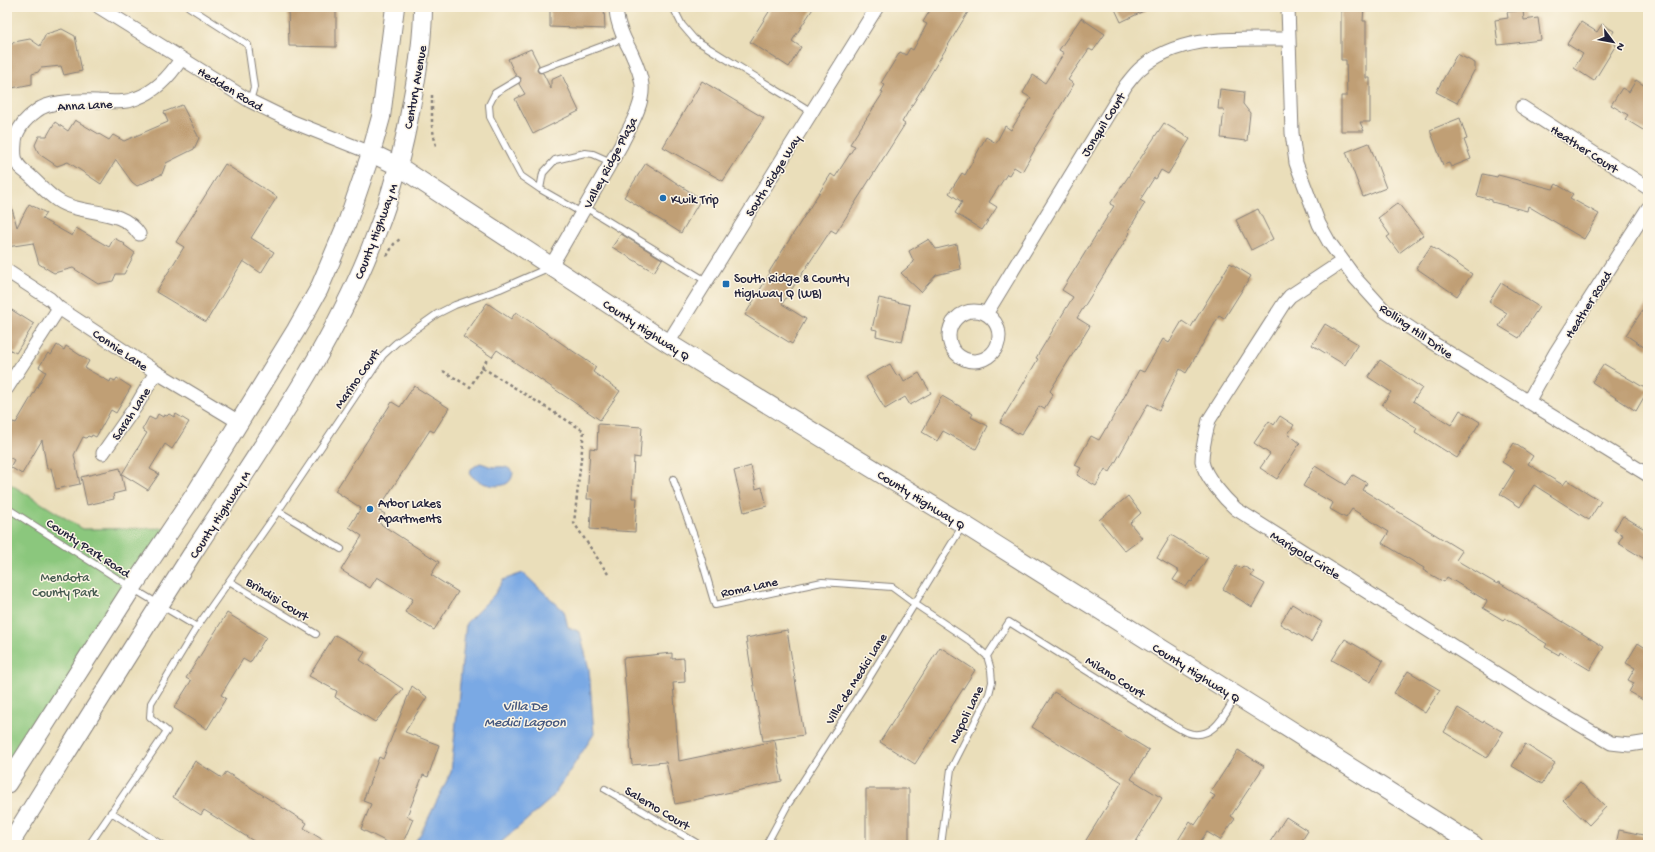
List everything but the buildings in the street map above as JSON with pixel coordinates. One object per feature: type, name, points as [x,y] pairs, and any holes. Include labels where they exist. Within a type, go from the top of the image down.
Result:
[{"type":"main road","name":"Century Avenue","points":[[371,153],[381,117],[395,7]]},
{"type":"main road","name":"Century Avenue","points":[[398,166],[420,57],[423,33],[423,7]]},
{"type":"main road","name":"County Highway Q","points":[[371,153],[398,166],[668,343],[963,524],[1464,842]]},
{"type":"main road","points":[[7,784],[132,588],[196,494],[305,315],[319,289],[340,241],[371,153]]},
{"type":"main road","name":"County Highway M","points":[[9,845],[160,604],[271,433],[338,319],[376,235],[398,166]]},
{"type":"street","name":"Hedden Road","points":[[99,7],[250,101],[293,122],[371,153]]},
{"type":"street","name":"Valley Ridge Plaza","points":[[551,266],[612,162],[633,120],[640,100],[642,86],[635,61],[619,26],[616,7]]},
{"type":"street","name":"South Ridge Way","points":[[668,343],[877,7]]},
{"type":"street","name":"Rolling Hill Drive","points":[[1288,7],[1292,133],[1296,163],[1319,224],[1356,280],[1385,310],[1428,340],[1648,475]]},
{"type":"street","name":"Jonquil Court","points":[[986,314],[1126,85],[1140,68],[1162,54],[1205,41],[1289,39]]},
{"type":"street","name":"Anna Lane","points":[[139,234],[135,228],[123,220],[100,212],[74,207],[57,200],[17,165],[14,153],[15,140],[24,122],[41,108],[66,102],[123,102],[136,99],[147,93],[168,77],[181,59]]},
{"type":"street","name":"Heather Court","points":[[1522,108],[1648,188]]},
{"type":"street","name":"Heather Road","points":[[1528,402],[1556,352],[1648,208]]},
{"type":"street","name":"Marigold Circle","points":[[1343,261],[1290,296],[1284,303],[1209,420],[1204,442],[1202,462],[1212,482],[1224,499],[1236,509],[1543,703],[1611,743],[1629,745],[1648,742]]},
{"type":"street","name":"Connie Lane","points":[[7,271],[45,296],[59,308],[156,372],[239,422]]},
{"type":"street","points":[[7,388],[59,308]]},
{"type":"street","name":"Sarah Lane","points":[[103,453],[138,403],[156,372]]},
{"type":"lane","points":[[189,7],[248,45],[254,87],[250,101]]},
{"type":"lane","points":[[673,7],[682,25],[694,39],[812,112]]},
{"type":"lane","points":[[541,69],[624,38]]},
{"type":"lane","points":[[518,80],[494,93],[489,105],[490,117],[521,176],[540,189],[584,210],[706,281]]},
{"type":"lane","points":[[540,189],[543,173],[555,160],[585,153],[593,154],[612,162]]},
{"type":"lane","name":"Marino Court","points":[[111,812],[167,731],[150,717],[151,703],[197,627],[384,355],[396,343],[437,314],[455,305],[500,289],[551,266]]},
{"type":"lane","name":"Roma Lane","points":[[674,479],[698,547],[714,605],[822,582],[892,587],[914,604]]},
{"type":"lane","name":"County Park Road","points":[[7,508],[132,588],[197,627]]},
{"type":"lane","points":[[278,511],[341,549]]},
{"type":"lane","name":"Villa de Medici Lane","points":[[766,845],[787,806],[863,688],[963,524]]},
{"type":"lane","name":"Brindisi Court","points":[[229,581],[316,634]]},
{"type":"lane","points":[[914,604],[970,641],[987,656]]},
{"type":"lane","name":"Milano Court","points":[[987,656],[1009,622],[1170,723],[1187,732],[1200,735],[1209,732],[1219,723],[1236,696]]},
{"type":"lane","name":"Napoli Lane","points":[[941,845],[951,769],[989,694],[992,676],[987,656]]},
{"type":"lane","name":"Salerno Court","points":[[605,788],[700,845]]},
{"type":"lane","points":[[89,845],[111,812],[162,845]]},
{"type":"path","points":[[432,126],[436,146]]},
{"type":"path","points":[[444,371],[470,387],[488,358]]},
{"type":"path","points":[[483,368],[584,431],[574,523],[608,574]]},
{"type":"green space","name":"Mendota County Park","points":[[7,482],[83,529],[172,528],[7,784]]},
{"type":"water","points":[[480,463],[492,467],[508,468],[513,472],[511,479],[507,483],[494,486],[480,482],[470,474],[471,469]]},
{"type":"water","name":"Villa De Medici Lagoon","points":[[523,573],[564,611],[568,627],[580,632],[589,669],[594,734],[552,798],[498,845],[413,845],[421,833],[451,772],[466,623],[494,595],[503,580]]},
{"type":"place","name":"Kwik Trip","points":[[663,198]]},
{"type":"place","name":"South Ridge & County Highway Q (WB)","points":[[726,284]]},
{"type":"place","name":"Arbor Lakes Apartments","points":[[370,509]]}]
